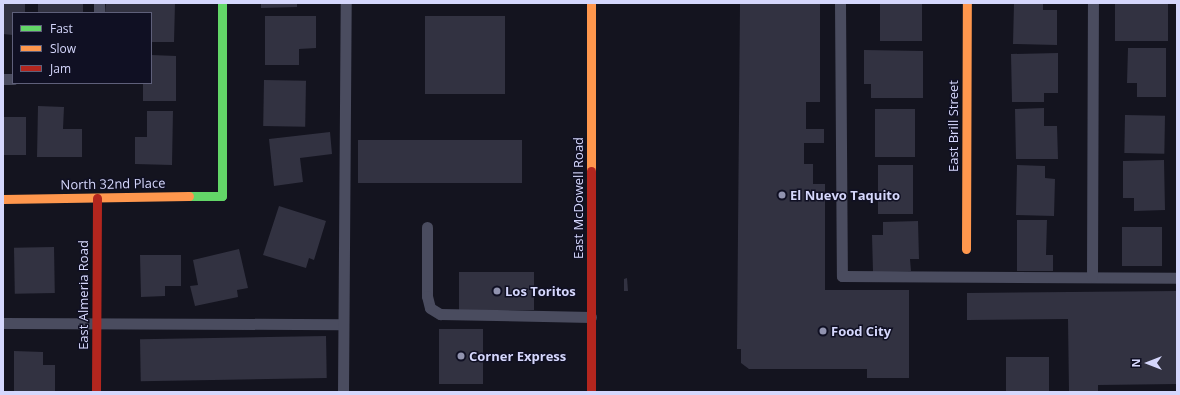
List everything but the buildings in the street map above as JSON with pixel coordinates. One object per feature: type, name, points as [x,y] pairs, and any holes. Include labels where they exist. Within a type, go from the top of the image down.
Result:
[{"type":"street","name":"North 32nd Place","points":[[3,199],[222,196],[222,3]]},
{"type":"street","name":"East McDowell Road","points":[[591,3],[591,392]]},
{"type":"street","name":"East Brill Street","points":[[966,249],[967,3]]},
{"type":"street","name":"East Almeria Road","points":[[96,392],[97,198]]},
{"type":"lane","points":[[343,392],[342,324],[346,3]]},
{"type":"lane","points":[[840,3],[842,276],[1177,278]]},
{"type":"lane","points":[[1092,277],[1093,3]]},
{"type":"lane","points":[[427,227],[427,296],[430,308],[440,314],[591,316]]},
{"type":"lane","points":[[3,323],[342,324]]},
{"type":"traffic: fast","points":[[189,196],[222,196],[222,3]]},
{"type":"traffic: slow","points":[[591,3],[591,171]]},
{"type":"traffic: slow","points":[[966,249],[967,3]]},
{"type":"traffic: slow","points":[[3,199],[189,196]]},
{"type":"traffic: jam","points":[[591,171],[591,392]]},
{"type":"traffic: jam","points":[[96,392],[97,198]]},
{"type":"place","name":"El Nuevo Taquito","points":[[782,195]]},
{"type":"place","name":"Los Toritos","points":[[497,291]]},
{"type":"place","name":"Food City","points":[[823,331]]},
{"type":"place","name":"Corner Express","points":[[461,356]]}]
